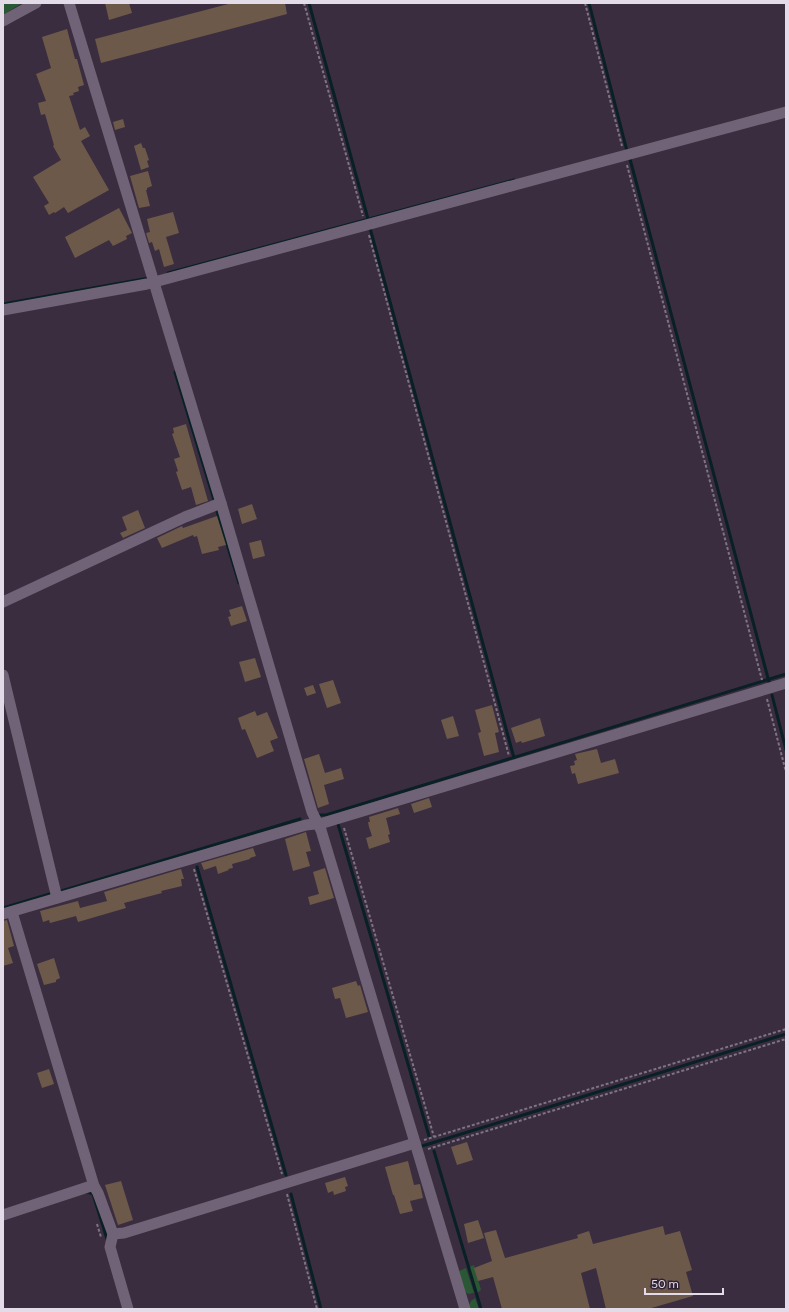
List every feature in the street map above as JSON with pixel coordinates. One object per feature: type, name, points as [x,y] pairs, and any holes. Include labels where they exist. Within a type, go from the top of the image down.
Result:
[{"type":"street","points":[[3,21],[36,3]]},
{"type":"street","points":[[69,3],[217,504],[312,812],[321,830],[416,1148],[466,1309]]},
{"type":"street","points":[[3,310],[151,280],[364,221],[624,152],[786,112]]},
{"type":"street","points":[[3,602],[217,504]]},
{"type":"street","points":[[3,675],[56,894]]},
{"type":"street","points":[[128,1309],[112,1240],[98,1193],[94,1186],[7,913],[56,894],[340,817],[763,684],[786,683]]},
{"type":"street","points":[[112,1240],[124,1233],[285,1188],[416,1148]]},
{"type":"street","points":[[3,1215],[94,1186]]},
{"type":"path","points":[[304,3],[509,756]]},
{"type":"path","points":[[585,3],[786,772]]},
{"type":"path","points":[[340,817],[434,1137]]},
{"type":"path","points":[[191,858],[285,1188],[317,1309]]},
{"type":"path","points":[[416,1148],[434,1137],[786,1029]]},
{"type":"path","points":[[416,1148],[786,1039]]},
{"type":"path","points":[[97,1224],[104,1246],[112,1240]]},
{"type":"green space","points":[[3,3],[22,3],[3,15]]},
{"type":"green space","points":[[474,1265],[481,1290],[477,1293],[469,1267]]},
{"type":"green space","points":[[466,1268],[474,1293],[468,1294],[464,1291],[459,1271]]},
{"type":"green space","points":[[475,1298],[479,1309],[470,1309],[469,1305]]},
{"type":"building","points":[[105,3],[129,3],[132,13],[109,20]]},
{"type":"building","points":[[232,3],[285,3],[287,14],[101,63],[95,39]]},
{"type":"building","points":[[67,29],[84,85],[78,87],[79,91],[73,93],[74,95],[69,96],[80,130],[85,127],[90,136],[81,141],[109,190],[68,213],[64,207],[49,215],[44,206],[49,203],[33,177],[61,160],[53,146],[54,145],[45,114],[41,115],[38,103],[46,101],[36,74],[51,68],[42,37]]},
{"type":"building","points":[[123,119],[125,127],[115,130],[113,122]]},
{"type":"building","points":[[141,143],[143,148],[145,148],[149,160],[147,161],[149,167],[141,170],[134,146]]},
{"type":"building","points":[[148,171],[152,186],[146,190],[150,206],[139,208],[130,176]]},
{"type":"building","points":[[119,208],[132,233],[126,236],[127,239],[113,246],[109,240],[75,258],[65,237]]},
{"type":"building","points":[[173,212],[179,233],[166,237],[174,264],[164,267],[159,249],[155,251],[152,242],[149,243],[146,233],[150,232],[147,219]]},
{"type":"building","points":[[186,424],[208,501],[196,505],[191,487],[182,490],[176,472],[178,471],[174,459],[180,457],[172,434],[174,433],[173,428]]},
{"type":"building","points":[[252,504],[257,519],[242,524],[238,509]]},
{"type":"building","points":[[138,510],[145,528],[123,538],[120,533],[127,530],[122,517]]},
{"type":"building","points":[[217,516],[226,545],[218,547],[219,550],[202,554],[197,536],[194,537],[193,535],[162,548],[157,538],[182,526],[183,528]]},
{"type":"building","points":[[261,540],[265,556],[253,559],[249,543]]},
{"type":"building","points":[[242,606],[247,621],[231,626],[228,617],[231,616],[229,610]]},
{"type":"building","points":[[255,658],[261,677],[245,682],[239,662]]},
{"type":"building","points":[[333,680],[341,703],[327,708],[319,684]]},
{"type":"building","points":[[313,685],[316,693],[307,696],[304,688]]},
{"type":"building","points":[[492,705],[499,732],[495,733],[499,752],[484,756],[478,733],[481,732],[475,710]]},
{"type":"building","points":[[255,711],[257,716],[267,712],[278,738],[270,741],[274,751],[257,758],[245,729],[242,730],[238,718]]},
{"type":"building","points":[[453,716],[459,736],[447,739],[441,720]]},
{"type":"building","points":[[540,718],[545,736],[522,743],[521,741],[516,743],[511,728]]},
{"type":"building","points":[[597,749],[601,763],[615,759],[619,773],[578,784],[575,773],[572,774],[570,766],[575,765],[574,761],[577,760],[575,754]]},
{"type":"building","points":[[319,754],[325,773],[341,768],[344,779],[324,785],[329,804],[318,808],[304,759]]},
{"type":"building","points":[[429,798],[432,807],[414,813],[411,804]]},
{"type":"building","points":[[398,808],[400,814],[386,818],[390,834],[388,835],[390,842],[369,849],[366,838],[372,836],[368,822],[370,822],[369,817]]},
{"type":"building","points":[[306,832],[311,851],[306,852],[310,866],[293,871],[285,839]]},
{"type":"building","points":[[253,848],[256,856],[232,864],[233,868],[218,874],[216,866],[204,870],[201,863]]},
{"type":"building","points":[[325,868],[334,898],[310,905],[308,897],[319,894],[313,872]]},
{"type":"building","points":[[181,869],[184,879],[181,879],[182,886],[124,903],[126,908],[78,922],[76,916],[50,923],[49,920],[43,922],[40,911],[78,901],[80,908],[107,901],[104,892]]},
{"type":"building","points":[[7,920],[14,946],[8,948],[13,963],[3,966],[3,921]]},
{"type":"building","points":[[54,958],[60,978],[56,980],[56,982],[44,985],[37,964]]},
{"type":"building","points":[[356,981],[358,986],[360,985],[368,1012],[346,1018],[340,998],[335,999],[332,988]]},
{"type":"building","points":[[49,1069],[54,1084],[42,1088],[37,1073]]},
{"type":"building","points":[[467,1142],[473,1160],[457,1165],[451,1147]]},
{"type":"building","points":[[408,1161],[414,1185],[420,1184],[423,1198],[410,1201],[413,1211],[400,1214],[385,1167]]},
{"type":"building","points":[[345,1177],[348,1186],[345,1187],[346,1191],[334,1195],[333,1191],[328,1193],[325,1183]]},
{"type":"building","points":[[121,1181],[133,1220],[118,1225],[105,1185]]},
{"type":"building","points":[[478,1220],[484,1238],[468,1243],[464,1224]]},
{"type":"building","points":[[663,1226],[665,1235],[680,1231],[692,1270],[686,1272],[693,1296],[648,1309],[606,1309],[596,1268],[581,1273],[590,1309],[502,1309],[493,1277],[478,1281],[474,1268],[492,1261],[484,1233],[496,1230],[505,1258],[578,1238],[577,1235],[589,1231],[593,1244]]},
{"type":"waterway","points":[[309,3],[368,219]]},
{"type":"waterway","points":[[589,3],[627,151]]},
{"type":"waterway","points":[[630,159],[769,682]]},
{"type":"waterway","points":[[168,273],[514,180]]},
{"type":"waterway","points":[[370,228],[514,758]]},
{"type":"waterway","points":[[3,304],[149,278]]},
{"type":"waterway","points":[[175,372],[215,503]]},
{"type":"waterway","points":[[216,508],[239,583]]},
{"type":"waterway","points":[[318,815],[326,815],[786,674]]},
{"type":"waterway","points":[[772,695],[786,750]]},
{"type":"waterway","points":[[58,892],[300,819]]},
{"type":"waterway","points":[[338,824],[429,1136]]},
{"type":"waterway","points":[[197,867],[286,1175]]},
{"type":"waterway","points":[[3,908],[53,893]]},
{"type":"waterway","points":[[419,1147],[786,1034]]},
{"type":"waterway","points":[[434,1151],[481,1309]]},
{"type":"waterway","points":[[86,1192],[93,1194],[107,1239],[109,1239]]},
{"type":"waterway","points":[[291,1194],[321,1309]]}]
